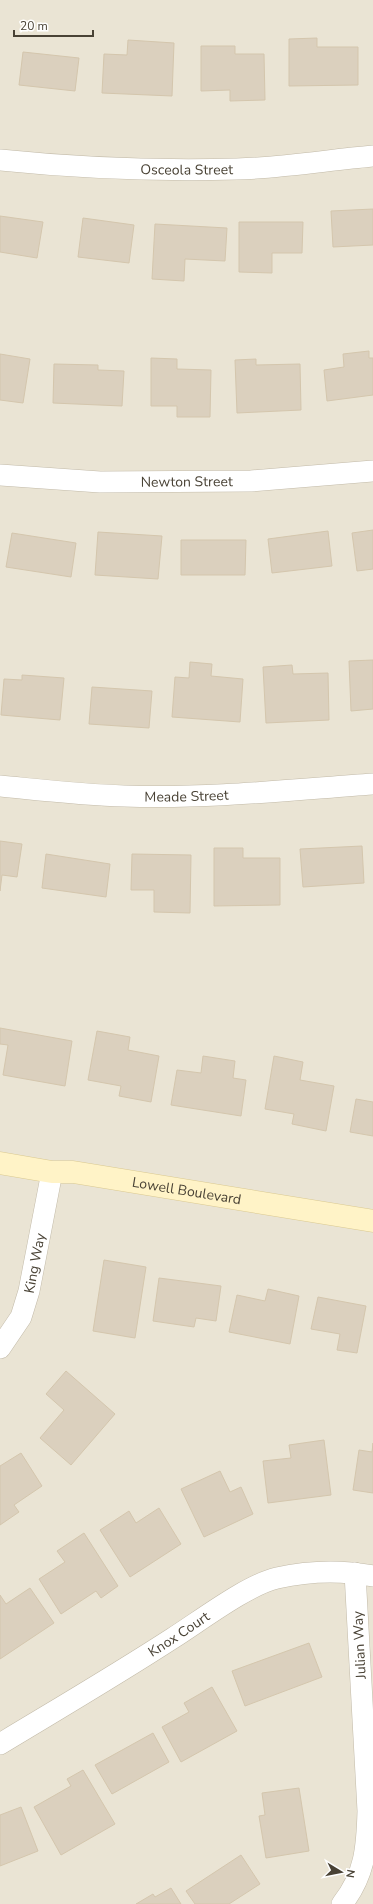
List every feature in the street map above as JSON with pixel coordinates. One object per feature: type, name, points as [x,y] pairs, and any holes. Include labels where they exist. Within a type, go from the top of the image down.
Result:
[{"type":"street","name":"Osceola Street","points":[[0,160],[31,163],[169,169],[238,169],[373,156]]},
{"type":"street","name":"Newton Street","points":[[0,475],[100,482],[251,481],[373,471]]},
{"type":"street","name":"Meade Street","points":[[0,786],[82,794],[125,796],[222,795],[373,784]]},
{"type":"street","name":"Lowell Boulevard","points":[[0,1163],[52,1172],[73,1172],[373,1221]]},
{"type":"street","name":"King Way","points":[[0,1348],[21,1317],[29,1291],[52,1172]]},
{"type":"street","name":"Knox Court","points":[[0,1744],[264,1582],[276,1578],[317,1572],[364,1574]]},
{"type":"street","name":"Julian Way","points":[[342,1904],[353,1890],[360,1874],[368,1839],[364,1574]]},
{"type":"shaded area","points":[[0,0],[373,0],[373,1904],[0,1904]]},
{"type":"building","points":[[317,38],[317,47],[358,47],[358,85],[289,86],[289,39]]},
{"type":"building","points":[[128,40],[174,43],[172,96],[102,93],[104,54],[127,55]]},
{"type":"building","points":[[201,46],[235,46],[235,54],[264,54],[265,100],[230,101],[230,90],[201,91]]},
{"type":"building","points":[[23,52],[79,58],[75,91],[19,85]]},
{"type":"building","points":[[373,209],[373,245],[333,247],[331,211]]},
{"type":"building","points":[[0,216],[43,222],[37,258],[0,252]]},
{"type":"building","points":[[83,218],[134,225],[129,263],[78,257]]},
{"type":"building","points":[[239,222],[303,222],[302,253],[272,253],[272,273],[239,272]]},
{"type":"building","points":[[155,224],[227,228],[225,261],[185,259],[184,281],[152,279]]},
{"type":"building","points":[[369,351],[369,358],[373,358],[373,395],[327,401],[324,370],[344,367],[343,354]]},
{"type":"building","points":[[0,354],[30,359],[23,403],[0,400]]},
{"type":"building","points":[[151,358],[177,359],[177,369],[211,370],[210,417],[177,417],[177,406],[151,406]]},
{"type":"building","points":[[256,359],[256,365],[300,364],[301,410],[237,413],[235,360]]},
{"type":"building","points":[[54,364],[98,365],[98,370],[124,371],[122,406],[53,403]]},
{"type":"building","points":[[373,530],[373,569],[357,571],[352,533]]},
{"type":"building","points":[[328,531],[332,566],[272,573],[268,539]]},
{"type":"building","points":[[98,532],[162,536],[158,579],[95,575]]},
{"type":"building","points":[[12,533],[76,543],[71,577],[6,567]]},
{"type":"building","points":[[181,540],[246,540],[245,575],[181,575]]},
{"type":"building","points":[[373,660],[373,709],[351,711],[349,661]]},
{"type":"building","points":[[190,662],[212,664],[211,676],[243,679],[240,722],[172,717],[175,677],[189,678]]},
{"type":"building","points":[[292,665],[293,674],[328,673],[329,720],[266,723],[263,667]]},
{"type":"building","points":[[22,675],[64,678],[60,720],[1,715],[4,679],[22,680]]},
{"type":"building","points":[[92,687],[152,691],[149,728],[89,724]]},
{"type":"building","points":[[0,841],[22,844],[17,877],[2,875],[0,891]]},
{"type":"building","points":[[362,846],[364,883],[303,887],[300,849]]},
{"type":"building","points":[[214,848],[243,848],[243,858],[280,858],[280,905],[214,906]]},
{"type":"building","points":[[46,854],[110,864],[106,897],[42,888]]},
{"type":"building","points":[[132,854],[191,855],[190,913],[154,912],[154,890],[131,890]]},
{"type":"building","points":[[0,1028],[72,1041],[65,1086],[3,1075],[8,1045],[0,1044]]},
{"type":"building","points":[[97,1031],[130,1037],[128,1050],[159,1056],[151,1102],[119,1096],[121,1086],[88,1080]]},
{"type":"building","points":[[203,1056],[235,1061],[233,1078],[246,1080],[241,1116],[171,1105],[177,1070],[201,1073]]},
{"type":"building","points":[[274,1056],[303,1062],[300,1080],[334,1086],[326,1131],[292,1124],[294,1114],[265,1109]]},
{"type":"building","points":[[356,1099],[373,1102],[373,1136],[350,1132]]},
{"type":"building","points":[[104,1260],[146,1267],[135,1338],[93,1331]]},
{"type":"building","points":[[159,1278],[221,1286],[216,1321],[196,1318],[194,1327],[153,1321]]},
{"type":"building","points":[[268,1289],[299,1296],[290,1344],[229,1332],[237,1295],[265,1301]]},
{"type":"building","points":[[318,1297],[366,1306],[357,1353],[337,1350],[340,1334],[311,1329]]},
{"type":"building","points":[[66,1371],[115,1414],[71,1465],[40,1438],[64,1410],[46,1394]]},
{"type":"building","points":[[324,1440],[331,1495],[268,1503],[263,1461],[291,1458],[289,1445]]},
{"type":"building","points":[[373,1443],[373,1493],[353,1490],[359,1450],[372,1452]]},
{"type":"building","points":[[21,1453],[42,1486],[14,1505],[19,1512],[0,1525],[0,1466]]},
{"type":"building","points":[[220,1471],[230,1492],[241,1487],[253,1514],[204,1537],[181,1489]]},
{"type":"building","points":[[159,1508],[181,1544],[130,1577],[100,1530],[129,1511],[136,1523]]},
{"type":"building","points":[[84,1533],[118,1586],[101,1598],[96,1591],[61,1614],[39,1579],[65,1562],[57,1551]]},
{"type":"building","points":[[30,1588],[54,1623],[0,1659],[0,1595],[6,1604]]},
{"type":"building","points":[[309,1643],[322,1677],[245,1706],[232,1671]]},
{"type":"building","points":[[212,1687],[237,1731],[181,1762],[162,1727],[189,1712],[184,1703]]},
{"type":"building","points":[[153,1733],[169,1762],[112,1794],[95,1765]]},
{"type":"building","points":[[83,1770],[115,1824],[61,1855],[34,1807],[71,1786],[67,1779]]},
{"type":"building","points":[[299,1788],[309,1851],[266,1858],[259,1816],[265,1815],[262,1793]]},
{"type":"building","points":[[21,1807],[38,1851],[0,1866],[0,1815]]},
{"type":"building","points":[[241,1855],[260,1884],[229,1904],[195,1904],[186,1891]]},
{"type":"building","points":[[171,1888],[181,1904],[136,1904],[153,1894],[155,1897]]}]
